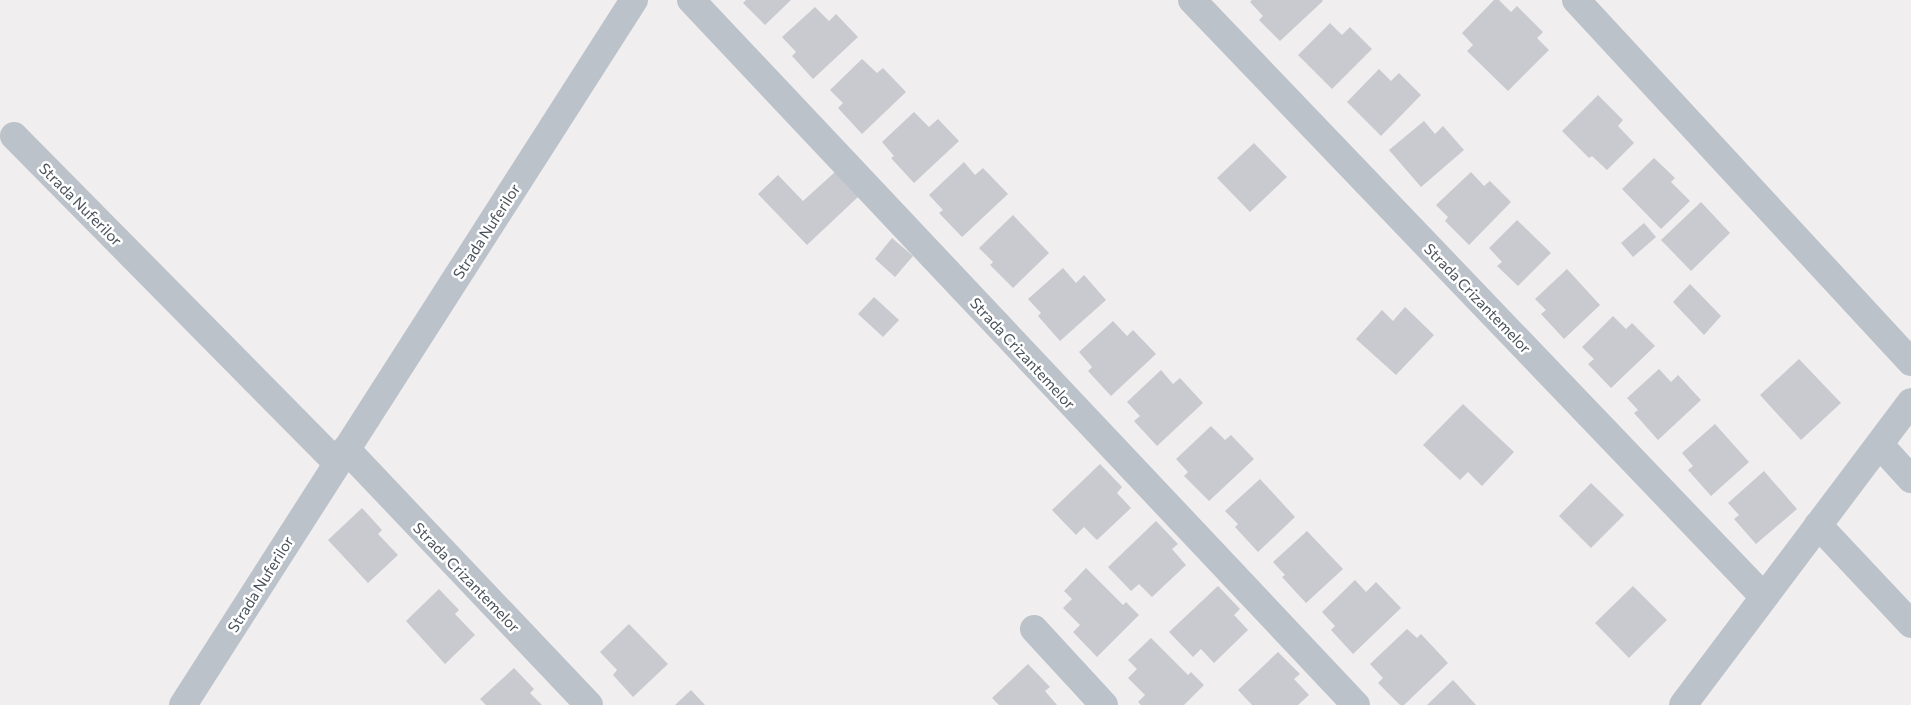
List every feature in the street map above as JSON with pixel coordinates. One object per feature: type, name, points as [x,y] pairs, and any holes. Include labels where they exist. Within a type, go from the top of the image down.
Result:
[{"type":"street","name":"Strada Nuferilor","points":[[183,705],[634,0]]},
{"type":"street","name":"Strada Crizantemelor","points":[[691,0],[1356,705]]},
{"type":"street","name":"Strada Crizantemelor","points":[[1192,0],[1763,596]]},
{"type":"street","points":[[1576,0],[1911,362]]},
{"type":"street","name":"Strada Nuferilor","points":[[14,136],[341,456]]},
{"type":"street","points":[[1683,705],[1763,596],[1911,402]]},
{"type":"street","points":[[1880,444],[1911,479]]},
{"type":"street","name":"Strada Crizantemelor","points":[[341,456],[589,705]]},
{"type":"street","points":[[1818,525],[1911,624]]},
{"type":"street","points":[[1034,629],[1104,705]]},
{"type":"building","points":[[746,0],[791,0],[765,25],[743,3]]},
{"type":"building","points":[[1252,0],[1323,1],[1280,41],[1259,20],[1263,16],[1250,2]]},
{"type":"building","points":[[1494,0],[1499,0],[1511,12],[1517,6],[1543,32],[1537,38],[1549,50],[1508,91],[1467,51],[1473,45],[1462,33]]},
{"type":"building","points":[[815,7],[829,21],[836,14],[858,37],[813,79],[792,56],[796,52],[782,37]]},
{"type":"building","points":[[1330,23],[1342,35],[1350,27],[1372,49],[1332,89],[1298,55]]},
{"type":"building","points":[[862,59],[877,73],[883,68],[906,92],[862,134],[838,108],[843,103],[830,90]]},
{"type":"building","points":[[1379,69],[1391,81],[1399,73],[1421,95],[1381,136],[1347,102]]},
{"type":"building","points":[[1598,95],[1623,120],[1618,126],[1634,143],[1607,170],[1592,156],[1589,158],[1562,131]]},
{"type":"building","points":[[914,112],[929,127],[938,119],[959,141],[914,183],[891,158],[894,156],[882,142]]},
{"type":"building","points":[[1424,121],[1435,134],[1443,126],[1464,150],[1421,187],[1389,150]]},
{"type":"building","points":[[1254,143],[1287,177],[1250,212],[1217,178]]},
{"type":"building","points":[[1654,158],[1675,178],[1671,182],[1690,201],[1661,229],[1622,189]]},
{"type":"building","points":[[964,162],[975,175],[983,168],[1008,194],[962,237],[939,213],[943,210],[929,195]]},
{"type":"building","points":[[836,171],[859,196],[807,245],[758,194],[778,175],[803,201]]},
{"type":"building","points":[[1471,172],[1484,186],[1490,181],[1511,202],[1469,245],[1445,221],[1448,217],[1436,205]]},
{"type":"building","points":[[1701,202],[1730,233],[1691,271],[1661,240]]},
{"type":"building","points":[[1013,215],[1049,253],[1013,288],[990,265],[993,262],[979,248]]},
{"type":"building","points":[[1517,220],[1551,253],[1518,286],[1497,266],[1502,262],[1489,248]]},
{"type":"building","points":[[1644,223],[1656,237],[1633,257],[1621,243]]},
{"type":"building","points":[[892,238],[913,256],[895,277],[875,259]]},
{"type":"building","points":[[1063,268],[1076,283],[1084,275],[1106,300],[1060,341],[1038,316],[1041,313],[1028,299]]},
{"type":"building","points":[[1567,269],[1600,305],[1564,339],[1541,314],[1546,310],[1535,299]]},
{"type":"building","points":[[1690,284],[1721,316],[1704,335],[1673,302]]},
{"type":"building","points":[[874,297],[899,320],[883,337],[858,314]]},
{"type":"building","points":[[1405,307],[1434,335],[1396,375],[1356,339],[1382,310],[1393,321]]},
{"type":"building","points":[[1613,316],[1626,329],[1632,323],[1655,346],[1611,388],[1588,364],[1594,359],[1582,347]]},
{"type":"building","points":[[1113,321],[1127,336],[1133,330],[1156,354],[1111,396],[1088,371],[1092,367],[1079,352]]},
{"type":"building","points":[[1799,359],[1841,403],[1801,440],[1760,395]]},
{"type":"building","points":[[1659,369],[1671,382],[1678,375],[1701,400],[1658,440],[1634,413],[1638,410],[1627,398]]},
{"type":"building","points":[[1161,370],[1173,384],[1180,378],[1203,403],[1157,446],[1134,421],[1140,416],[1127,402]]},
{"type":"building","points":[[1463,404],[1514,452],[1482,486],[1468,472],[1460,480],[1423,445]]},
{"type":"building","points":[[1715,424],[1749,462],[1711,496],[1688,470],[1693,466],[1682,453]]},
{"type":"building","points":[[1211,426],[1225,440],[1231,435],[1254,459],[1209,501],[1184,476],[1188,472],[1176,459]]},
{"type":"building","points":[[1100,464],[1122,487],[1117,493],[1131,508],[1097,540],[1084,527],[1076,535],[1052,510]]},
{"type":"building","points":[[1764,471],[1797,509],[1756,544],[1734,519],[1739,515],[1728,503]]},
{"type":"building","points":[[1260,479],[1295,517],[1258,552],[1235,527],[1238,524],[1225,511]]},
{"type":"building","points":[[1591,483],[1624,515],[1591,548],[1559,516]]},
{"type":"building","points":[[362,508],[382,530],[378,534],[398,555],[368,583],[328,540]]},
{"type":"building","points":[[1156,521],[1178,544],[1172,549],[1186,565],[1152,597],[1139,584],[1131,591],[1108,567]]},
{"type":"building","points":[[1307,531],[1343,569],[1306,603],[1282,577],[1285,575],[1273,562]]},
{"type":"building","points":[[1086,568],[1123,605],[1126,602],[1139,615],[1097,657],[1073,632],[1080,625],[1063,608],[1072,599],[1064,591]]},
{"type":"building","points":[[1355,580],[1366,592],[1376,582],[1401,608],[1353,654],[1331,630],[1335,626],[1322,612]]},
{"type":"building","points":[[1218,586],[1240,609],[1234,615],[1248,630],[1214,663],[1201,649],[1193,657],[1169,632]]},
{"type":"building","points":[[1633,586],[1667,620],[1629,658],[1595,623]]},
{"type":"building","points":[[439,589],[459,610],[455,614],[475,635],[445,664],[406,621]]},
{"type":"building","points":[[629,624],[668,664],[633,697],[613,675],[617,670],[600,652]]},
{"type":"building","points":[[1407,629],[1417,638],[1421,634],[1448,663],[1404,705],[1400,705],[1378,683],[1383,678],[1370,664]]},
{"type":"building","points":[[1151,638],[1188,675],[1191,672],[1204,685],[1184,705],[1141,705],[1138,702],[1145,695],[1128,678],[1137,669],[1128,660]]},
{"type":"building","points":[[1278,652],[1300,674],[1294,679],[1309,695],[1298,705],[1252,705],[1238,690]]},
{"type":"building","points":[[1028,664],[1050,687],[1045,691],[1057,705],[999,705],[992,698]]},
{"type":"building","points":[[514,668],[534,689],[530,693],[542,705],[486,705],[480,699]]},
{"type":"building","points":[[1453,680],[1476,705],[1427,705]]},
{"type":"building","points":[[691,690],[705,705],[675,705]]}]
